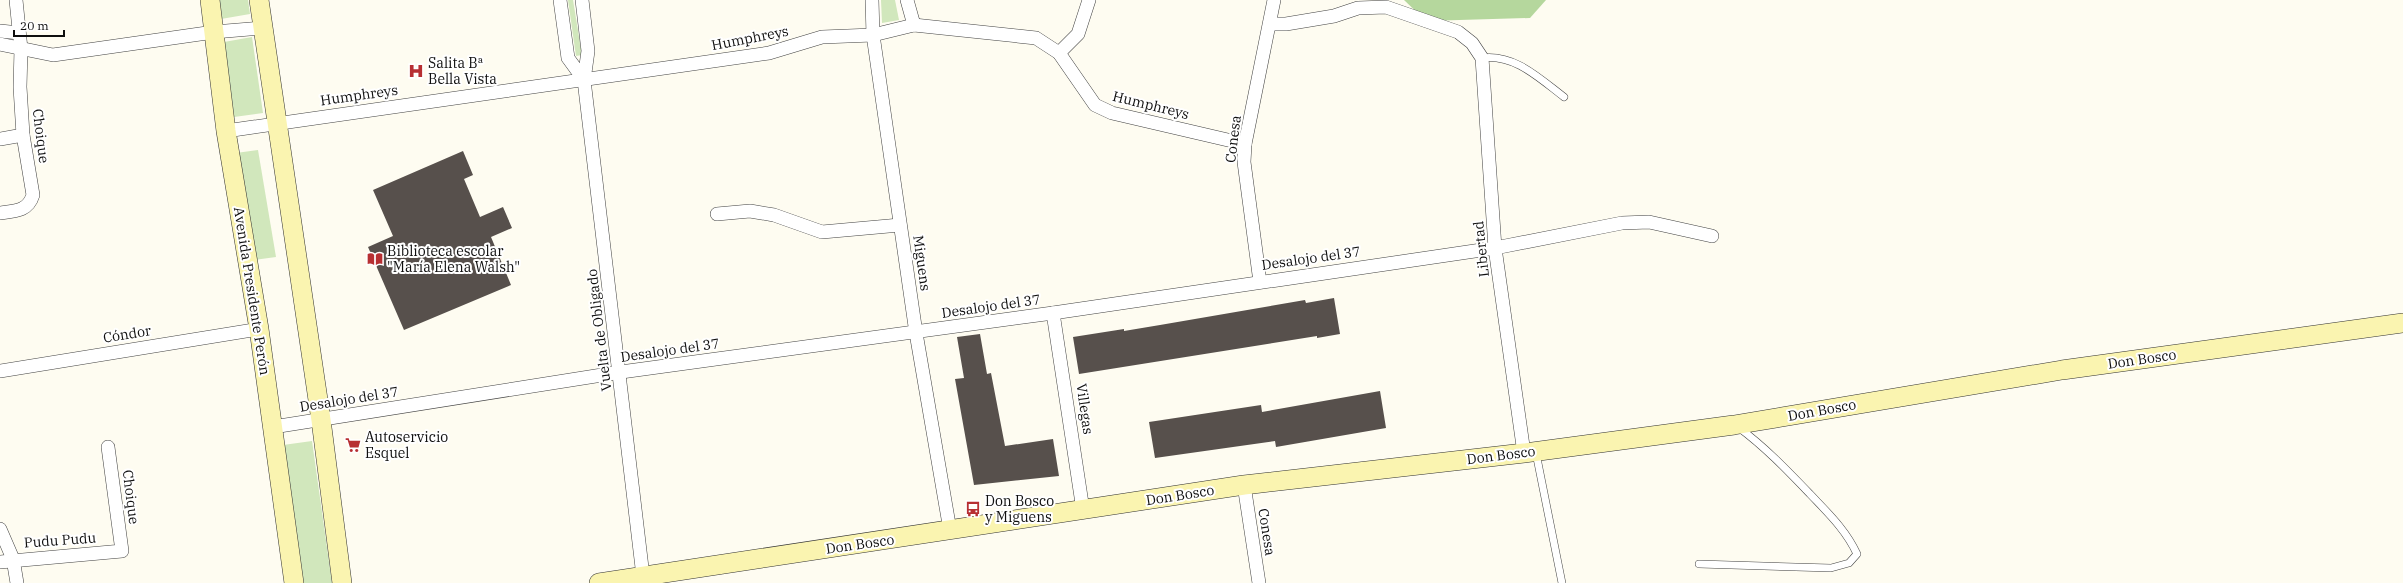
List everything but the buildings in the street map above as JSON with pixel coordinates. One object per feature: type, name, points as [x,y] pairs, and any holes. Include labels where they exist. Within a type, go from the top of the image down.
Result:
[{"type":"street","name":"Choique","points":[[0,213],[22,210],[30,204],[33,195],[23,135],[20,87],[21,49],[16,0]]},
{"type":"street","name":"Avenida Presidente Perón","points":[[210,0],[226,131],[259,329],[294,583]]},
{"type":"street","points":[[259,0],[322,420],[342,583]]},
{"type":"street","name":"Vuelta de Obligado","points":[[560,0],[568,58],[584,80]]},
{"type":"street","name":"Vuelta de Obligado","points":[[582,0],[588,50],[584,80],[621,372],[643,576]]},
{"type":"street","name":"Miguens","points":[[872,0],[873,35],[900,225],[916,333],[950,530]]},
{"type":"street","points":[[907,0],[914,25]]},
{"type":"street","points":[[1059,53],[1078,34],[1089,0]]},
{"type":"street","name":"Conesa","points":[[1260,282],[1244,162],[1245,144],[1274,0]]},
{"type":"street","name":"Libertad","points":[[1270,24],[1286,24],[1334,16],[1358,8],[1386,7],[1458,32],[1472,42],[1482,58],[1495,248],[1530,452]]},
{"type":"street","name":"Humphreys","points":[[226,131],[278,122],[769,53],[822,37],[873,35],[914,25],[1036,38],[1059,53],[1095,105],[1112,113],[1245,144]]},
{"type":"street","points":[[0,44],[53,55],[214,32],[263,28]]},
{"type":"street","points":[[0,31],[19,33]]},
{"type":"street","points":[[0,139],[23,135]]},
{"type":"street","points":[[717,214],[750,211],[774,215],[822,232],[900,225]]},
{"type":"street","name":"Desalojo del 37","points":[[273,427],[621,372],[1053,314],[1495,248],[1622,223],[1648,222],[1712,236]]},
{"type":"street","name":"Villegas","points":[[1053,314],[1083,510]]},
{"type":"street","name":"Don Bosco","points":[[599,583],[1244,485],[1530,452],[1734,425],[2062,370],[2403,323]]},
{"type":"street","name":"Cóndor","points":[[0,371],[259,329]]},
{"type":"street","name":"Choique","points":[[108,447],[122,551]]},
{"type":"street","name":"Conesa","points":[[1244,485],[1259,583]]},
{"type":"street","points":[[0,529],[13,559],[17,583]]},
{"type":"street","name":"Pudu Pudu","points":[[0,562],[13,559],[122,551]]},
{"type":"lane","points":[[1482,58],[1496,57],[1521,65],[1564,97]]},
{"type":"lane","points":[[1699,564],[1831,568],[1849,563],[1857,554],[1850,537],[1834,519],[1766,448],[1734,425]]},
{"type":"lane","points":[[1530,452],[1562,583]]},
{"type":"green space","points":[[219,0],[248,0],[250,14],[221,19]]},
{"type":"green space","points":[[568,0],[573,0],[582,55],[576,56]]},
{"type":"green space","points":[[881,0],[895,0],[899,20],[882,23]]},
{"type":"green space","points":[[1404,0],[1546,0],[1530,18],[1426,21]]},
{"type":"green space","points":[[252,37],[263,113],[234,117],[224,42]]},
{"type":"green space","points":[[258,150],[276,257],[254,260],[236,153]]},
{"type":"green space","points":[[312,441],[332,583],[303,583],[283,445]]},
{"type":"place","name":"Salita Bª Bella Vista","points":[[416,71]]},
{"type":"place","name":"Biblioteca escolar \"María Elena Walsh\"","points":[[375,259]]},
{"type":"place","name":"Autoservicio Esquel","points":[[353,445]]},
{"type":"place","name":"Don Bosco y Miguens","points":[[973,509]]}]
